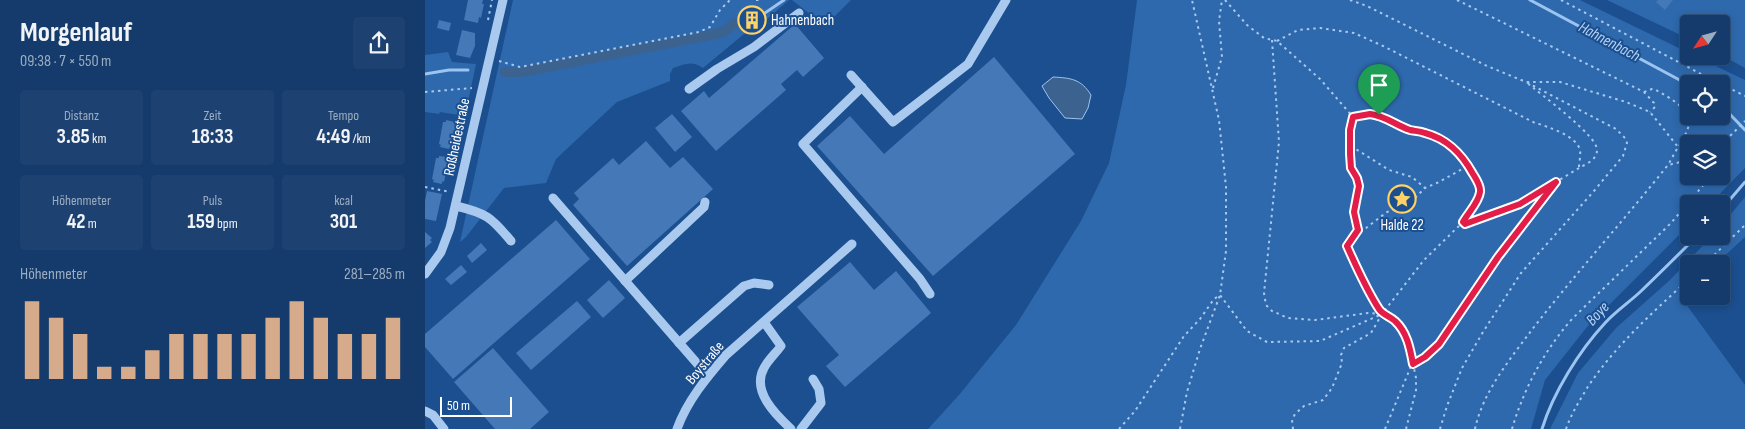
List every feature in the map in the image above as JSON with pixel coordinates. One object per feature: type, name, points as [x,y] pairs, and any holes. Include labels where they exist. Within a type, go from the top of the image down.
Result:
[{"type":"street","name":"Roßheidestraße","points":[[425,274],[441,252],[450,228],[503,0]]},
{"type":"street","points":[[851,75],[893,122],[968,64],[1007,0]]},
{"type":"street","points":[[689,88],[754,47],[799,12]]},
{"type":"street","points":[[862,87],[803,144],[920,279],[930,294]]},
{"type":"street","points":[[553,198],[708,376]]},
{"type":"street","points":[[625,281],[704,207],[705,202]]},
{"type":"street","points":[[456,206],[479,212],[488,217],[511,241]]},
{"type":"street","name":"Boystraße","points":[[677,429],[682,416],[708,376],[726,355],[852,244]]},
{"type":"street","points":[[679,343],[739,289],[754,283],[769,285]]},
{"type":"street","points":[[764,322],[781,346],[763,369],[761,380],[763,395],[777,417],[791,429]]},
{"type":"street","points":[[801,429],[821,404],[819,389],[813,379]]},
{"type":"street","points":[[425,411],[433,415],[444,429]]},
{"type":"path","points":[[506,63],[520,67],[699,32],[710,27],[720,10],[729,0]]},
{"type":"path","points":[[1180,429],[1187,392],[1220,296],[1226,251],[1225,187],[1219,120],[1192,0]]},
{"type":"path","points":[[1213,88],[1222,57],[1219,21],[1223,0]]},
{"type":"path","points":[[1223,0],[1247,25],[1264,38],[1277,41],[1320,79],[1353,117]]},
{"type":"path","points":[[1350,0],[1367,6],[1487,66],[1526,82],[1616,129],[1625,138],[1627,146],[1623,156],[1594,191],[1521,273],[1483,332],[1463,368],[1447,406],[1440,429]]},
{"type":"path","points":[[1457,0],[1644,92],[1654,103],[1655,107],[1650,112]]},
{"type":"path","points":[[1561,0],[1704,75]]},
{"type":"path","points":[[1277,41],[1298,30],[1320,28],[1354,33],[1535,124],[1557,130],[1578,144],[1581,151],[1579,168]]},
{"type":"path","points":[[1272,40],[1279,142],[1264,293],[1266,305],[1279,315],[1306,320],[1352,314],[1382,314],[1394,319],[1403,330],[1409,344],[1416,378],[1416,390],[1406,429]]},
{"type":"path","points":[[1526,82],[1560,82],[1626,102],[1650,112],[1678,147]]},
{"type":"path","points":[[1463,222],[1465,224],[1472,222],[1520,204],[1595,157],[1596,143],[1586,131],[1526,82]]},
{"type":"path","points":[[425,92],[473,88]]},
{"type":"path","points":[[1730,88],[1745,96]]},
{"type":"path","points":[[1475,429],[1479,411],[1508,362],[1562,290],[1668,165],[1689,127],[1686,113],[1681,106],[1656,90],[1651,89],[1644,92]]},
{"type":"path","points":[[1293,429],[1292,420],[1295,414],[1304,406],[1323,400],[1332,388],[1342,363],[1341,355],[1344,348],[1371,333],[1382,314],[1424,260],[1463,222],[1480,193],[1480,187],[1470,168],[1455,147],[1424,132],[1412,130],[1379,115],[1370,114],[1353,117]]},
{"type":"path","points":[[1353,117],[1350,130],[1351,168],[1359,186],[1354,212],[1358,230]]},
{"type":"path","points":[[1730,136],[1745,121]]},
{"type":"path","points":[[1351,146],[1389,170],[1412,177],[1425,188]]},
{"type":"path","points":[[1668,165],[1680,162]]},
{"type":"path","points":[[1382,314],[1358,271],[1347,246],[1358,230],[1366,228],[1387,212],[1411,202],[1425,188],[1464,168],[1470,168]]},
{"type":"path","points":[[1385,429],[1413,364],[1425,357],[1439,344],[1498,257],[1556,182]]},
{"type":"path","points":[[1512,429],[1518,407],[1532,378],[1558,336],[1671,223],[1703,185]]},
{"type":"path","points":[[425,187],[459,194]]},
{"type":"path","points":[[1714,255],[1745,225]]},
{"type":"path","points":[[1566,429],[1571,415],[1602,365],[1641,323],[1680,287]]},
{"type":"path","points":[[1220,296],[1247,331],[1267,342],[1320,341],[1382,314]]},
{"type":"path","points":[[1119,429],[1135,411],[1183,336],[1200,319],[1214,299],[1220,296]]},
{"type":"shaded area","points":[[513,0],[789,0],[752,32],[744,34],[703,68],[692,63],[673,68],[670,74],[670,81],[617,102],[556,159],[546,183],[504,188],[460,242]]},
{"type":"shaded area","points":[[792,0],[851,0],[825,26]]},
{"type":"shaded area","points":[[1137,0],[1580,0],[1680,49],[1680,65],[1714,65],[1745,80],[1745,168],[1730,183],[1730,135],[1680,135],[1680,185],[1728,185],[1719,195],[1680,195],[1680,234],[1587,327],[1545,380],[1531,429],[928,429],[959,395],[1016,325],[1081,221],[1109,163],[1126,85]]},
{"type":"shaded area","points":[[1607,0],[1745,0],[1745,68],[1730,60],[1730,15],[1680,15],[1680,35]]},
{"type":"shaded area","points":[[448,52],[452,62],[476,64],[465,116],[425,112],[425,55]]},
{"type":"shaded area","points":[[1053,77],[1075,80],[1091,95],[1088,108],[1082,119],[1065,118],[1049,98],[1042,86]]},
{"type":"shaded area","points":[[1745,197],[1745,237],[1726,255],[1694,255],[1703,245],[1730,245],[1730,215]]},
{"type":"shaded area","points":[[1680,270],[1680,305],[1687,305],[1745,385],[1745,429],[1550,429],[1578,373],[1616,328]]},
{"type":"building","points":[[468,0],[483,0],[481,18],[479,17],[478,23],[464,20]]},
{"type":"building","points":[[1658,0],[1673,0],[1665,10],[1656,2]]},
{"type":"building","name":"Hahnenbach","points":[[752,16],[756,24],[750,25],[748,17]]},
{"type":"building","points":[[439,20],[451,23],[449,31],[437,28]]},
{"type":"building","points":[[795,24],[824,58],[803,77],[797,70],[781,84],[786,90],[716,151],[681,111],[704,91],[709,98]]},
{"type":"building","points":[[462,30],[475,33],[475,46],[470,58],[456,55]]},
{"type":"building","points":[[994,57],[1075,154],[933,276],[817,146],[850,116],[884,154]]},
{"type":"building","points":[[672,114],[692,137],[675,152],[655,128]]},
{"type":"building","points":[[446,120],[455,122],[454,124],[457,125],[452,147],[449,149],[440,147],[441,145],[439,144],[443,122],[446,122]]},
{"type":"building","points":[[646,141],[670,168],[683,157],[713,189],[627,266],[573,205],[579,199],[574,193],[613,158],[619,165]]},
{"type":"building","points":[[439,156],[447,157],[447,160],[449,160],[442,184],[433,182],[434,180],[432,179],[436,158],[439,158]]},
{"type":"building","points":[[427,191],[442,194],[436,221],[425,219]]},
{"type":"building","points":[[556,220],[590,259],[453,379],[425,347],[425,334]]},
{"type":"building","points":[[425,232],[432,238],[430,240],[432,242],[425,248]]},
{"type":"building","points":[[481,243],[487,250],[472,263],[467,256]]},
{"type":"building","points":[[850,262],[874,290],[896,271],[931,313],[845,387],[826,366],[839,355],[797,307]]},
{"type":"building","points":[[461,265],[467,272],[451,285],[445,279]]},
{"type":"building","points":[[609,280],[625,298],[603,318],[587,300]]},
{"type":"building","points":[[577,301],[591,317],[531,370],[516,353]]},
{"type":"building","points":[[493,348],[549,412],[530,429],[495,429],[454,382]]},
{"type":"waterway","name":"Hahnenbach","points":[[759,17],[784,0]]},
{"type":"waterway","name":"Hahnenbach","points":[[1530,0],[1680,80]]},
{"type":"waterway","name":"Hahnenbach","points":[[735,23],[749,21]]},
{"type":"waterway","name":"Hahnenbach","points":[[505,72],[521,72],[716,34],[725,31],[732,25]]},
{"type":"waterway","name":"Hahnenbach","points":[[425,74],[449,70],[468,70]]},
{"type":"waterway","name":"Hahnenbach","points":[[1730,114],[1745,130]]},
{"type":"waterway","name":"Boye","points":[[1730,200],[1745,182]]},
{"type":"waterway","name":"Boye","points":[[1542,429],[1560,387],[1595,334],[1688,245]]},
{"type":"place","name":"Hahnenbach","points":[[752,20]]},
{"type":"place","name":"Halde 22","points":[[1402,199]]},
{"type":"route","points":[[1370,114],[1379,115],[1386,117],[1399,126],[1424,132],[1455,147],[1470,168],[1480,187],[1480,193],[1476,202],[1463,222],[1465,224],[1520,204],[1556,182],[1498,257],[1439,344],[1425,357],[1413,364],[1409,344],[1403,330],[1394,319],[1382,314],[1378,308],[1347,246],[1358,230],[1354,212],[1359,186],[1351,168],[1350,154],[1350,130],[1353,117],[1370,114]]}]
